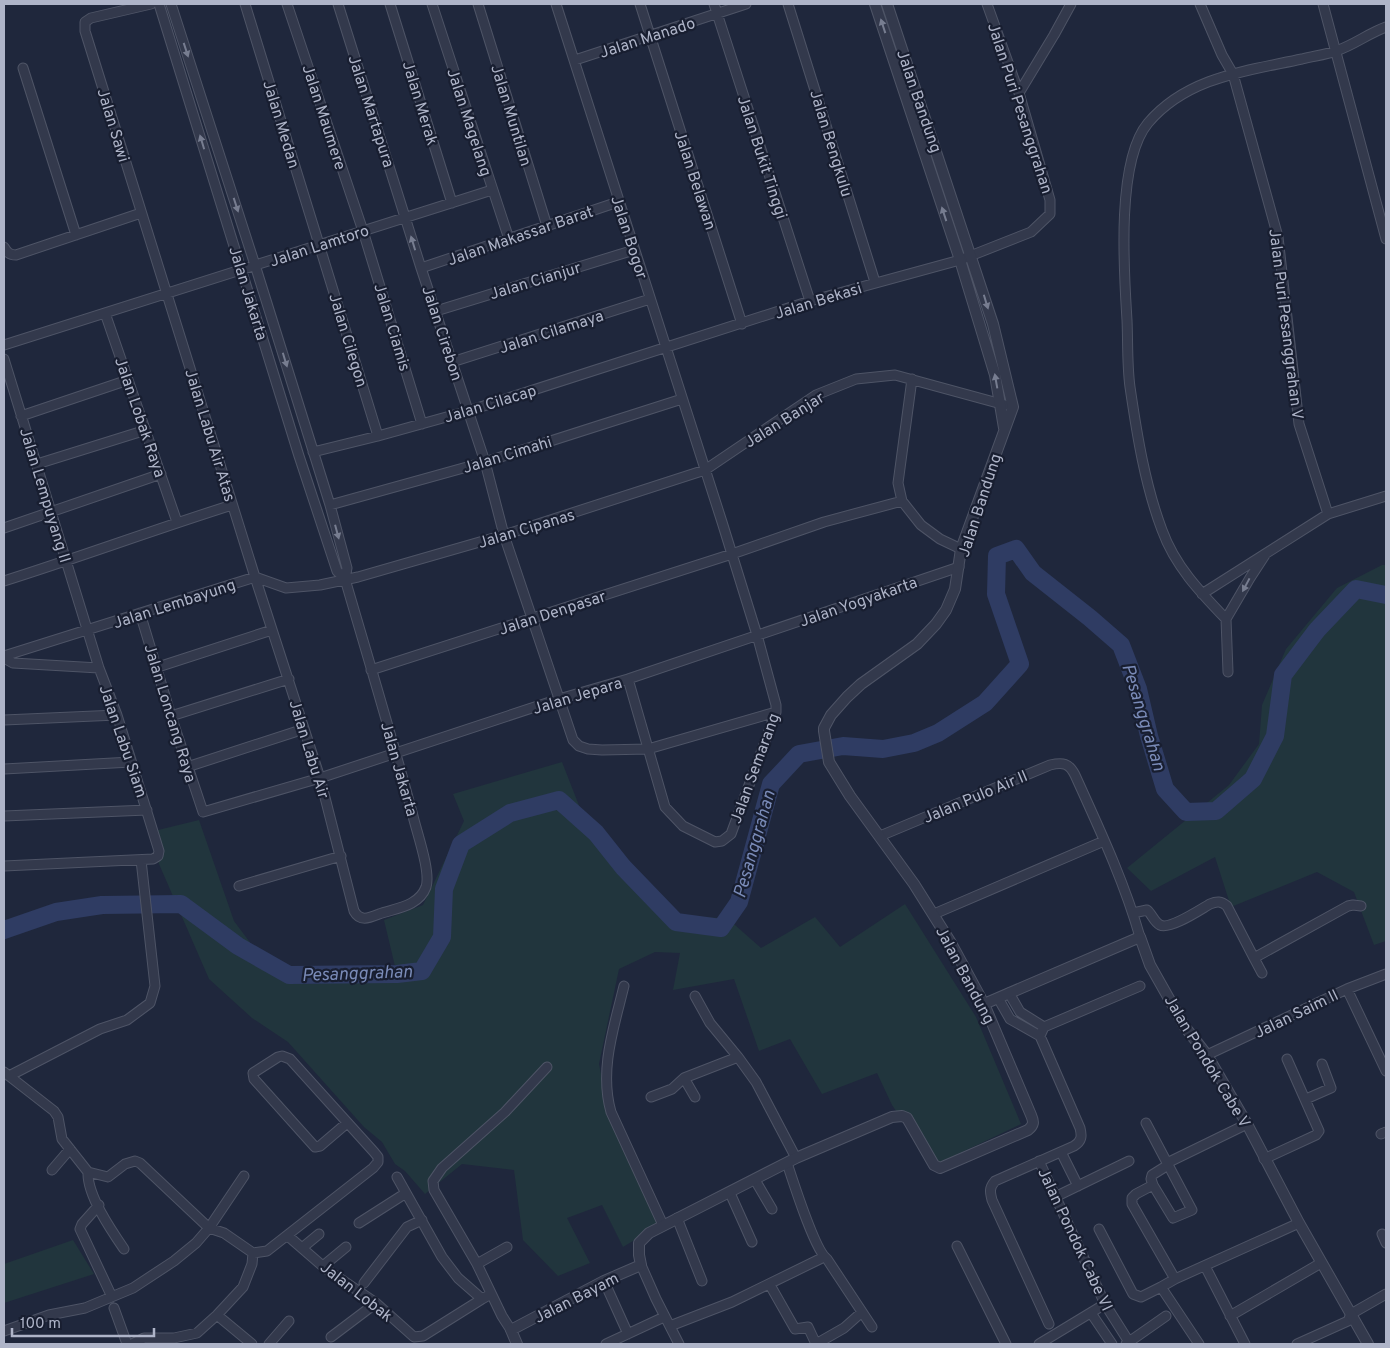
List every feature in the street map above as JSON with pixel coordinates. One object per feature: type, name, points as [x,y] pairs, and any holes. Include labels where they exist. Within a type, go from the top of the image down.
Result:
[{"type":"street","name":"Jalan Sawi","points":[[151,4],[91,18],[85,22],[85,26],[167,293]]},
{"type":"street","name":"Jalan Jakarta","points":[[159,4],[337,572],[345,579]]},
{"type":"street","name":"Jalan Jakarta","points":[[171,4],[330,505],[347,568],[345,579],[426,864],[427,885],[420,898],[412,903],[362,919]]},
{"type":"street","name":"Jalan Medan","points":[[245,4],[320,244]]},
{"type":"street","name":"Jalan Maumere","points":[[287,4],[363,231]]},
{"type":"street","name":"Jalan Martapura","points":[[338,4],[406,217]]},
{"type":"street","name":"Jalan Merak","points":[[390,4],[452,203]]},
{"type":"street","name":"Jalan Magelang","points":[[432,4],[509,239]]},
{"type":"street","name":"Jalan Muntilan","points":[[478,4],[547,226]]},
{"type":"street","name":"Jalan Bogor","points":[[556,4],[705,470]]},
{"type":"street","name":"Jalan Belawan","points":[[640,4],[742,324]]},
{"type":"street","name":"Jalan Bukit Tinggi","points":[[714,4],[810,300]]},
{"type":"street","name":"Jalan Manado","points":[[575,60],[746,4]]},
{"type":"street","name":"Jalan Bengkulu","points":[[788,4],[875,282]]},
{"type":"street","name":"Jalan Bandung","points":[[875,4],[960,260],[995,375],[1004,429]]},
{"type":"street","name":"Jalan Bandung","points":[[641,1265],[639,1243],[649,1233],[791,1161],[898,1116],[902,1116],[910,1122],[934,1165],[940,1168],[1028,1130],[1032,1127],[1034,1121],[984,1004],[934,914],[850,796],[829,762],[824,731],[831,715],[848,696],[861,684],[917,644],[936,624],[951,601],[961,549],[1013,407],[993,324],[972,255],[887,4]]},
{"type":"street","name":"Jalan Puri Pesanggrahan","points":[[972,255],[1031,232],[1050,214],[1050,200],[1019,93],[987,4]]},
{"type":"street","points":[[1019,93],[1071,4]]},
{"type":"street","name":"Jalan Puri Pesanggrahan V","points":[[1200,4],[1222,55],[1233,74],[1278,237],[1299,424],[1328,514]]},
{"type":"street","points":[[1323,4],[1386,239]]},
{"type":"street","points":[[1226,619],[1202,594],[1178,564],[1162,531],[1141,454],[1130,386],[1124,256],[1126,186],[1134,150],[1147,124],[1178,96],[1199,85],[1233,74],[1337,51],[1386,27]]},
{"type":"street","points":[[23,68],[76,234]]},
{"type":"street","name":"Jalan Lamtoro","points":[[4,345],[492,190]]},
{"type":"street","name":"Jalan Makassar Barat","points":[[421,268],[618,202]]},
{"type":"street","points":[[4,246],[7,256],[16,255],[141,213]]},
{"type":"street","name":"Jalan Cirebon","points":[[406,217],[485,462],[504,535],[573,740],[579,746],[602,750],[648,749]]},
{"type":"street","name":"Jalan Ciamis","points":[[363,231],[422,424]]},
{"type":"street","name":"Jalan Cilegon","points":[[320,244],[378,436]]},
{"type":"street","name":"Jalan Cianjur","points":[[436,311],[634,250]]},
{"type":"street","name":"Jalan Bekasi","points":[[665,348],[810,300],[960,260],[972,255]]},
{"type":"street","name":"Jalan Labu Air Atas","points":[[167,293],[255,577]]},
{"type":"street","name":"Jalan Cilamaya","points":[[452,362],[650,299]]},
{"type":"street","name":"Jalan Lobak Raya","points":[[105,313],[177,522]]},
{"type":"street","name":"Jalan Cilacap","points":[[314,452],[468,411],[665,348]]},
{"type":"street","name":"Jalan Lempuyang II","points":[[4,359],[88,630]]},
{"type":"street","name":"Jalan Banjar","points":[[705,470],[816,395],[856,379],[895,375],[1013,407]]},
{"type":"street","points":[[912,379],[898,483],[902,501],[921,525],[940,539],[961,549]]},
{"type":"street","points":[[22,416],[128,380]]},
{"type":"street","name":"Jalan Cimahi","points":[[330,505],[485,462],[682,399]]},
{"type":"street","points":[[36,464],[146,430]]},
{"type":"street","name":"Jalan Cipanas","points":[[345,579],[504,535],[705,470]]},
{"type":"street","name":"Jalan Semarang","points":[[628,679],[665,807],[683,826],[715,842],[722,841],[731,834],[776,712],[774,694],[757,635],[705,470]]},
{"type":"street","points":[[4,528],[161,474]]},
{"type":"street","points":[[1202,594],[1328,514],[1386,496]]},
{"type":"street","name":"Jalan Denpasar","points":[[371,670],[732,554],[824,522],[902,501]]},
{"type":"street","points":[[4,581],[232,505]]},
{"type":"street","points":[[1228,672],[1226,619],[1267,552]]},
{"type":"street","name":"Jalan Yogyakarta","points":[[757,635],[959,567]]},
{"type":"street","name":"Jalan Lembayung","points":[[4,657],[255,577],[286,588],[320,585],[345,579]]},
{"type":"street","name":"Jalan Labu Air","points":[[255,577],[320,778],[354,911],[357,917],[362,919]]},
{"type":"street","name":"Jalan Loncang Raya","points":[[140,613],[187,767],[203,812]]},
{"type":"street","name":"Jalan Labu Siam","points":[[88,630],[160,851],[157,858],[141,860]]},
{"type":"street","points":[[158,667],[272,630]]},
{"type":"street","name":"Jalan Jepara","points":[[203,812],[320,778],[558,699],[628,679],[757,635]]},
{"type":"street","points":[[4,657],[13,663],[99,668]]},
{"type":"street","points":[[171,716],[289,679]]},
{"type":"street","points":[[648,749],[776,712]]},
{"type":"street","points":[[4,720],[117,715]]},
{"type":"street","points":[[187,767],[304,729]]},
{"type":"street","points":[[4,768],[131,762]]},
{"type":"street","name":"Jalan Pulo Air II","points":[[880,836],[1050,765],[1060,762],[1065,763],[1071,768]]},
{"type":"street","name":"Jalan Pondok Cabe V","points":[[1071,768],[1104,841],[1133,913],[1150,965],[1185,1027],[1208,1055],[1321,1263],[1368,1344]]},
{"type":"street","points":[[4,816],[148,810]]},
{"type":"street","points":[[934,914],[1104,841]]},
{"type":"street","points":[[238,886],[341,856]]},
{"type":"street","points":[[4,866],[141,860],[154,986],[150,1003],[127,1020],[100,1029],[6,1074],[54,1111],[58,1117],[62,1139],[88,1172],[108,1177],[125,1164],[135,1161],[140,1163],[209,1228],[224,1233],[253,1253],[267,1251],[373,1168],[378,1162],[378,1157],[290,1059],[282,1056],[278,1057],[253,1072],[254,1080],[315,1147],[320,1146],[347,1123]]},
{"type":"street","points":[[1133,913],[1147,910],[1159,925],[1165,926],[1173,924],[1210,904],[1223,902],[1227,906],[1262,972]]},
{"type":"street","points":[[1254,958],[1348,906],[1361,906]]},
{"type":"street","points":[[984,1004],[1140,937]]},
{"type":"street","name":"Jalan Saim II","points":[[1208,1055],[1347,989],[1386,974]]},
{"type":"street","points":[[624,986],[606,1070],[606,1093],[614,1120],[663,1225]]},
{"type":"street","points":[[1040,1036],[1044,1027],[1140,986]]},
{"type":"street","points":[[1347,989],[1386,1071]]},
{"type":"street","points":[[1009,993],[1020,1012],[1044,1027]]},
{"type":"street","points":[[695,996],[710,1023],[738,1056],[756,1082],[791,1161],[814,1237],[824,1257],[872,1327]]},
{"type":"street","points":[[998,998],[1010,1019],[1040,1036],[1082,1136],[1080,1142],[995,1181],[990,1186],[990,1192],[1049,1324]]},
{"type":"street","points":[[651,1098],[672,1089],[684,1078],[738,1056]]},
{"type":"street","points":[[1264,1159],[1318,1133],[1319,1127],[1287,1059]]},
{"type":"street","points":[[1306,1099],[1332,1088],[1322,1064]]},
{"type":"street","points":[[518,1344],[477,1264],[434,1190],[433,1181],[442,1168],[505,1112],[547,1067]]},
{"type":"street","points":[[684,1078],[695,1097]]},
{"type":"street","points":[[1146,1123],[1168,1164],[1192,1210],[1173,1218],[1153,1185],[1152,1175],[1168,1164],[1247,1124]]},
{"type":"street","points":[[52,1170],[70,1149]]},
{"type":"street","points":[[1061,1152],[1078,1186]]},
{"type":"street","name":"Jalan Pondok Cabe VI","points":[[1039,1161],[1105,1304],[1127,1343],[1166,1316]]},
{"type":"street","points":[[1055,1197],[1130,1161]]},
{"type":"street","points":[[88,1172],[88,1182],[107,1224],[124,1249]]},
{"type":"street","points":[[4,1331],[50,1315],[85,1308],[133,1288],[174,1261],[196,1243],[209,1228],[244,1176]]},
{"type":"street","points":[[397,1177],[442,1257],[458,1278],[482,1299]]},
{"type":"street","points":[[756,1180],[772,1209]]},
{"type":"street","points":[[1153,1185],[1133,1196],[1132,1204],[1174,1279]]},
{"type":"street","points":[[359,1223],[406,1193]]},
{"type":"street","points":[[730,1193],[752,1242]]},
{"type":"street","points":[[99,1205],[82,1224],[80,1229],[112,1297]]},
{"type":"street","points":[[677,1218],[702,1280]]},
{"type":"street","points":[[364,1283],[407,1227],[422,1220]]},
{"type":"street","points":[[1099,1229],[1133,1294],[1141,1297],[1174,1279],[1299,1223]]},
{"type":"street","points":[[302,1248],[319,1234]]},
{"type":"street","points":[[1382,1234],[1386,1243]]},
{"type":"street","name":"Jalan Lobak","points":[[288,1236],[350,1286],[376,1303],[414,1337],[430,1332],[492,1294]]},
{"type":"street","points":[[477,1264],[507,1246]]},
{"type":"street","points":[[957,1246],[1006,1344]]},
{"type":"street","points":[[324,1266],[346,1247]]},
{"type":"street","points":[[132,1344],[144,1338],[175,1341],[197,1333],[243,1288],[252,1264],[253,1253]]},
{"type":"street","points":[[670,1326],[770,1285],[824,1257]]},
{"type":"street","points":[[1230,1316],[1321,1263]]},
{"type":"street","points":[[641,1265],[664,1317],[679,1344]]},
{"type":"street","name":"Jalan Bayam","points":[[511,1330],[604,1281],[641,1265]]},
{"type":"street","points":[[1205,1266],[1245,1344]]},
{"type":"street","points":[[604,1281],[628,1334]]},
{"type":"street","points":[[770,1285],[795,1329],[808,1327],[816,1344],[844,1328],[862,1312]]},
{"type":"street","points":[[1161,1287],[1199,1344]]},
{"type":"street","points":[[1299,1344],[1348,1321],[1351,1314],[1386,1294]]},
{"type":"street","points":[[331,1337],[376,1303]]},
{"type":"street","points":[[1039,1344],[1054,1341],[1105,1304]]},
{"type":"street","points":[[114,1308],[127,1344]]},
{"type":"street","points":[[1091,1313],[1112,1344]]},
{"type":"street","points":[[217,1315],[252,1344]]},
{"type":"street","points":[[606,1344],[664,1317]]},
{"type":"street","points":[[269,1344],[289,1321]]},
{"type":"shaded area","points":[[1382,565],[1386,565],[1386,941],[1374,945],[1354,892],[1317,872],[1231,907],[1215,857],[1151,891],[1127,868],[1229,785],[1259,744],[1262,705],[1286,649],[1337,588]]},
{"type":"shaded area","points":[[562,762],[580,808],[625,868],[676,917],[727,918],[761,948],[815,917],[840,947],[905,904],[976,1017],[1021,1124],[933,1166],[892,1105],[877,1073],[822,1094],[790,1039],[759,1051],[734,979],[673,990],[680,953],[655,952],[619,969],[599,1064],[611,1123],[658,1226],[623,1247],[602,1205],[567,1218],[590,1263],[558,1276],[523,1240],[514,1170],[462,1164],[425,1194],[405,1171],[395,1164],[382,1142],[364,1127],[288,1042],[252,1018],[209,979],[159,864],[150,832],[199,820],[234,921],[272,972],[308,984],[398,979],[384,920],[423,905],[464,821],[453,794]]},
{"type":"shaded area","points":[[73,1240],[94,1274],[4,1303],[4,1264]]},
{"type":"waterway","name":"Pesanggrahan","points":[[4,930],[56,912],[102,905],[181,904],[238,946],[289,975],[397,974],[422,971],[442,937],[444,889],[461,844],[510,813],[559,800],[596,833],[623,867],[676,922],[721,928],[739,902],[771,784],[799,754],[843,746],[883,749],[914,743],[938,733],[985,703],[1020,664],[996,594],[997,556],[1016,549],[1033,573],[1121,645],[1138,689],[1149,736],[1165,789],[1186,812],[1216,811],[1253,779],[1275,736],[1283,675],[1317,630],[1356,589],[1386,595]]}]
